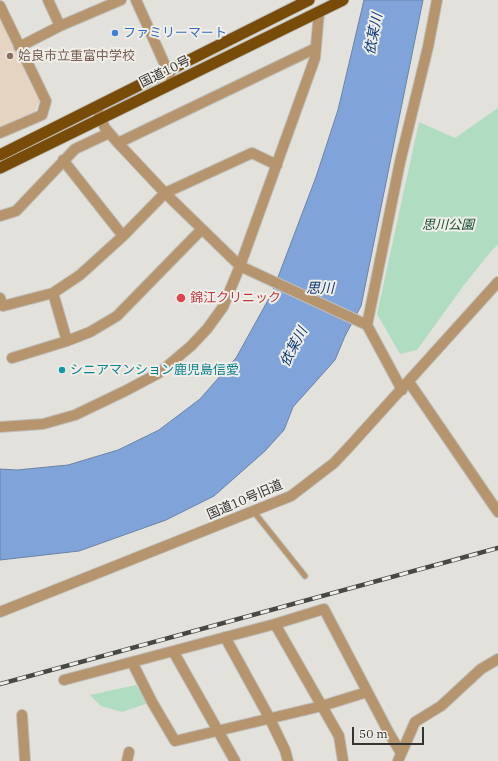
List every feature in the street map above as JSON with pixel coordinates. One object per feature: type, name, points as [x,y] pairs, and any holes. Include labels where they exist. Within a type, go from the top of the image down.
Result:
[{"type":"highway","name":"国道10号","points":[[0,154],[309,0]]},
{"type":"highway","name":"国道10号","points":[[0,168],[343,0]]},
{"type":"street","points":[[48,0],[60,26]]},
{"type":"street","points":[[19,47],[60,26],[121,0]]},
{"type":"street","points":[[136,0],[166,70],[174,83]]},
{"type":"street","points":[[365,324],[400,162],[428,47],[437,0]]},
{"type":"street","points":[[0,6],[46,101],[42,115],[0,133]]},
{"type":"street","points":[[0,427],[43,424],[75,415],[159,373],[207,329],[223,307],[242,267],[315,58],[319,12]]},
{"type":"street","points":[[118,143],[316,48]]},
{"type":"street","points":[[96,107],[109,133],[118,143],[165,193],[242,267],[365,324],[402,390]]},
{"type":"street","points":[[0,216],[16,210],[75,149],[109,133]]},
{"type":"street","points":[[0,298],[3,306],[53,293],[80,275],[165,193],[252,153],[277,165]]},
{"type":"street","points":[[63,160],[122,236]]},
{"type":"street","points":[[12,358],[67,341],[90,332],[117,316],[202,229]]},
{"type":"street","name":"国道10号旧道","points":[[0,612],[291,496],[334,463],[402,390],[498,282]]},
{"type":"street","points":[[53,293],[67,341]]},
{"type":"street","points":[[409,382],[498,512]]},
{"type":"street","points":[[64,680],[275,624],[324,609],[399,757]]},
{"type":"street","points":[[275,624],[339,736],[343,761]]},
{"type":"street","points":[[225,637],[269,717],[285,750],[288,761]]},
{"type":"street","points":[[173,651],[235,761]]},
{"type":"street","points":[[399,757],[416,722],[441,706],[481,670],[498,659]]},
{"type":"street","points":[[132,662],[152,702],[175,741],[269,717],[322,706],[367,692]]},
{"type":"street","points":[[22,715],[25,761]]},
{"type":"lane","points":[[254,512],[306,576]]},
{"type":"shaded area","name":"姶良市立重富中学校","points":[[0,13],[40,99],[32,117],[0,130]]},
{"type":"green space","name":"思川公園","points":[[498,108],[498,245],[492,250],[464,285],[417,350],[400,354],[377,314],[419,122],[455,138]]},
{"type":"green space","points":[[136,685],[148,703],[122,712],[101,706],[90,695]]},
{"type":"water","name":"思川","points":[[364,0],[423,0],[361,306],[345,336],[335,360],[293,407],[284,430],[265,451],[214,496],[166,520],[79,551],[0,560],[0,469],[17,470],[68,465],[118,450],[159,430],[200,399],[236,358],[272,293],[316,177],[338,110]]},
{"type":"railway","points":[[0,684],[498,548]]},
{"type":"place","name":"ファミリーマート","points":[[115,33]]},
{"type":"place","name":"姶良市立重富中学校","points":[[10,56]]},
{"type":"place","name":"錦江クリニック","points":[[181,298]]},
{"type":"place","name":"シニアマンション鹿児島信愛","points":[[62,370]]},
{"type":"water label","name":"依某川","points":[[374,34]]},
{"type":"water label","name":"依某川","points":[[294,347]]}]
